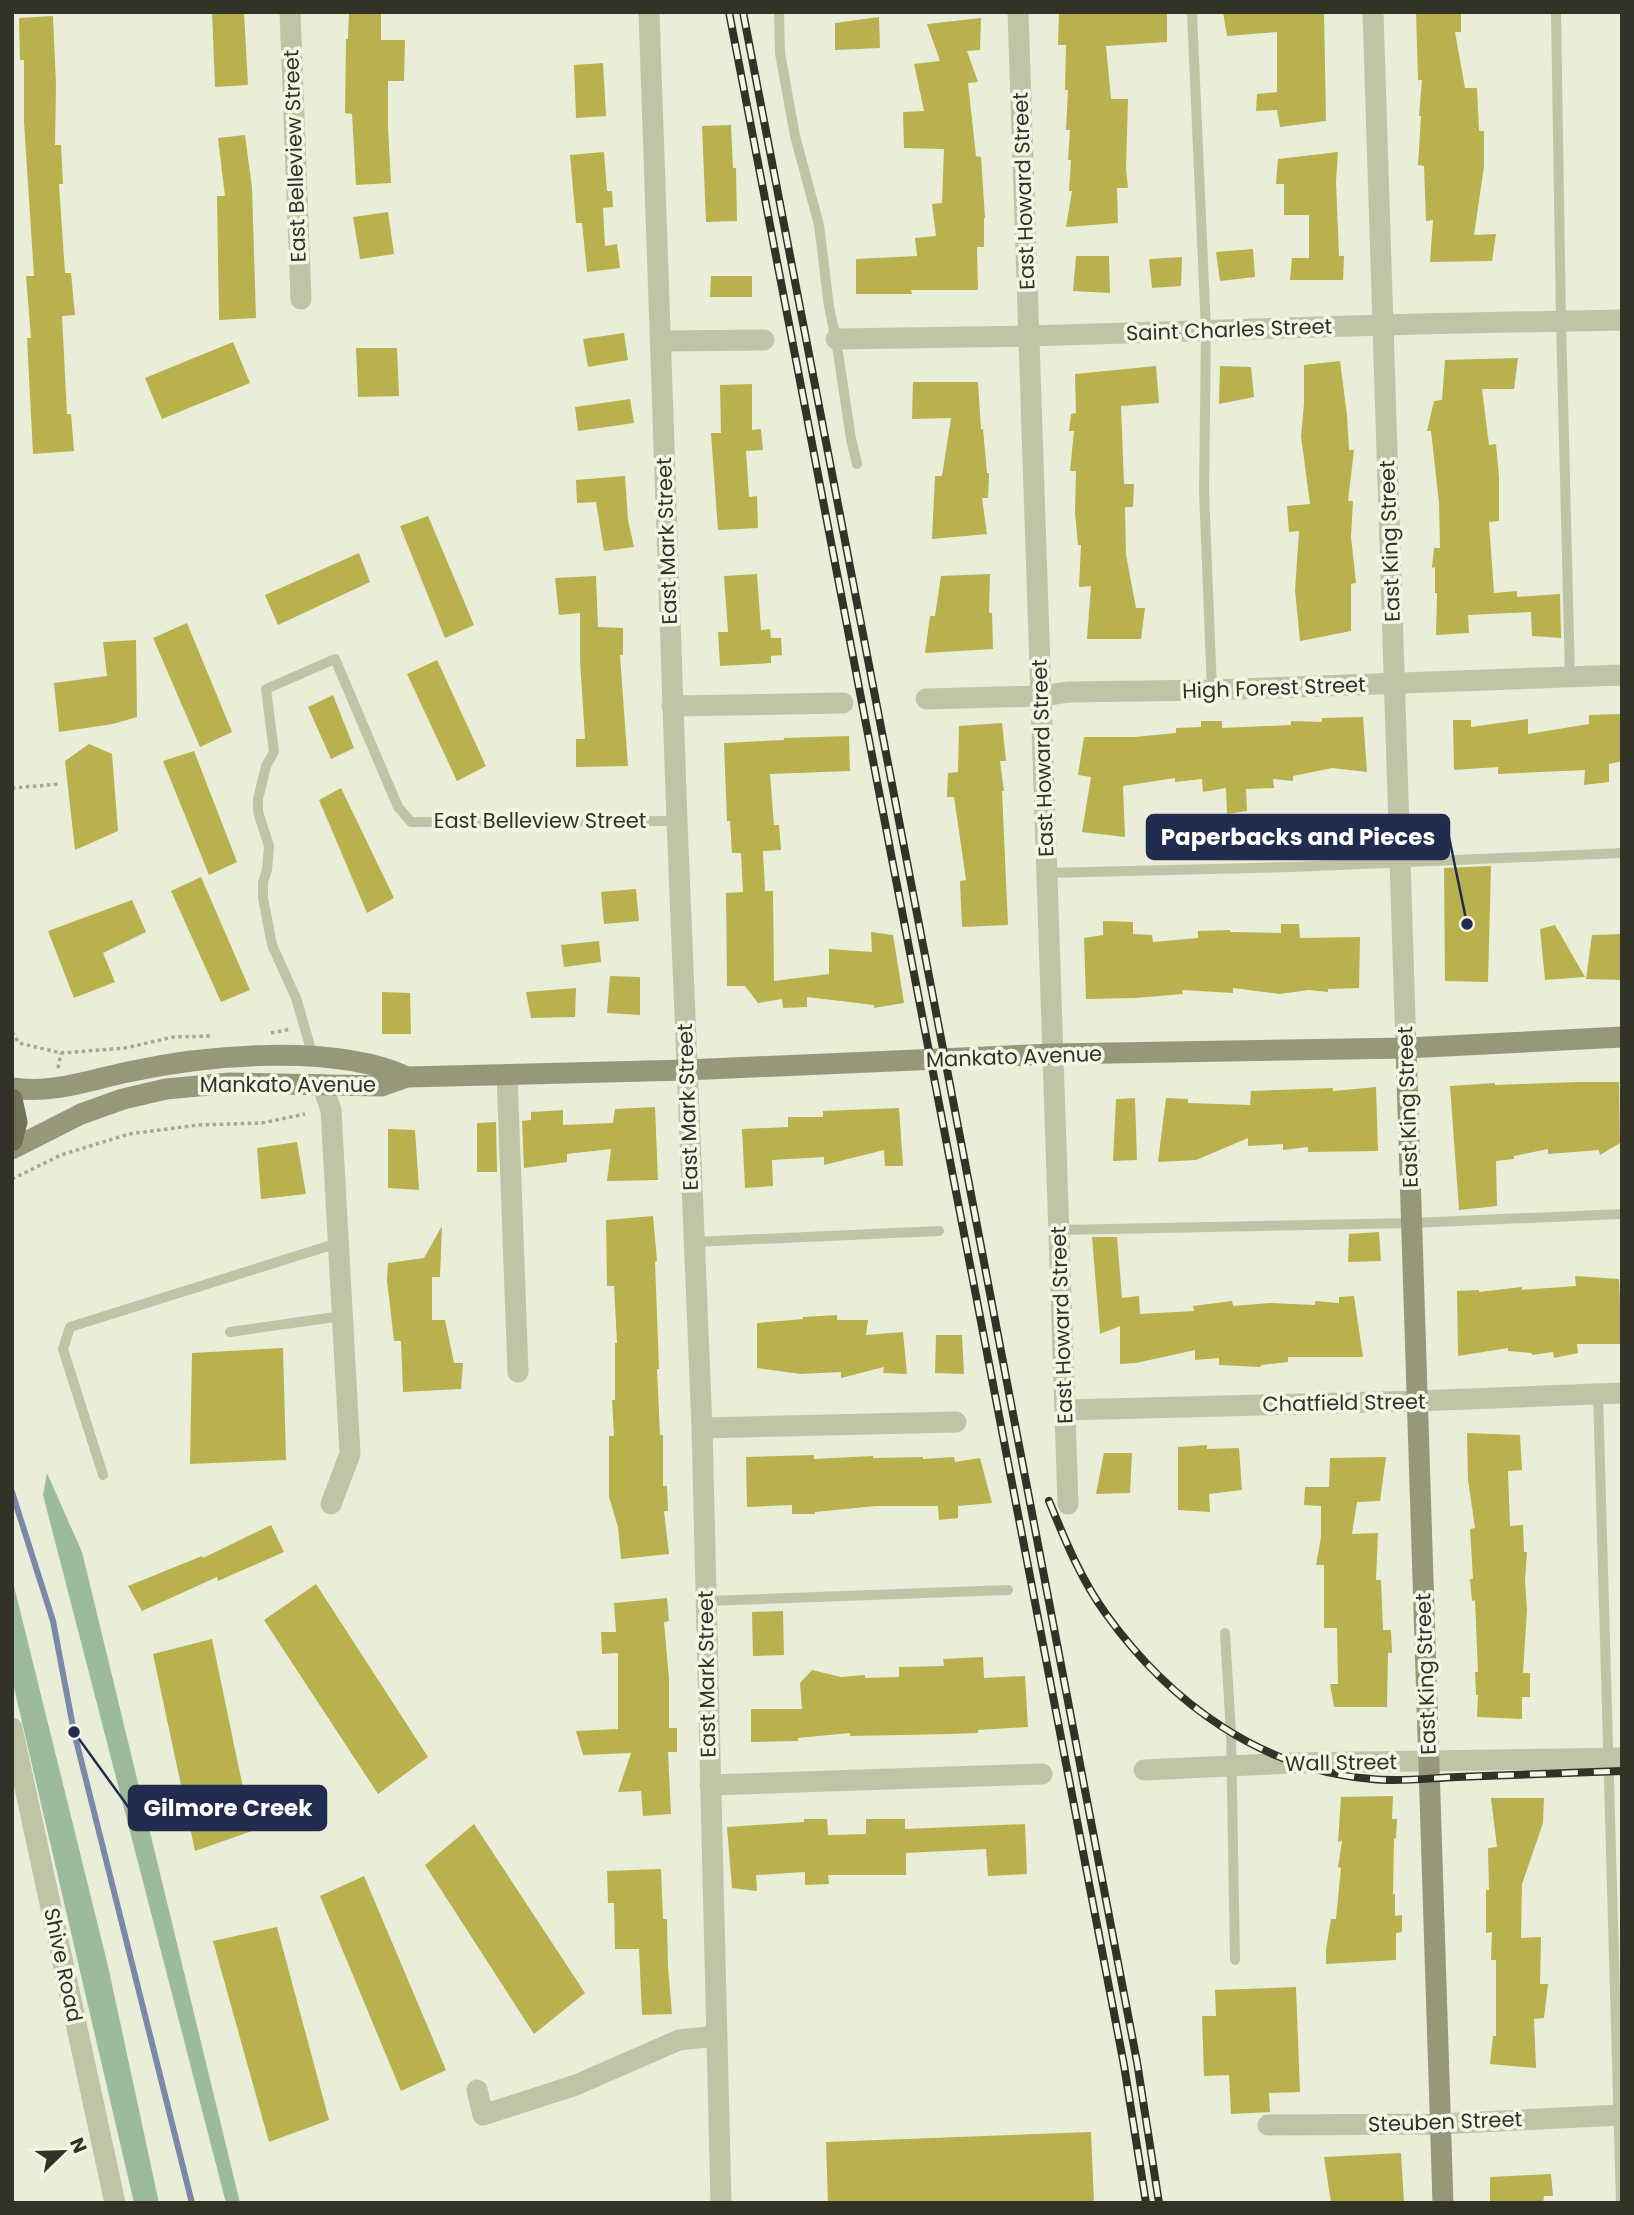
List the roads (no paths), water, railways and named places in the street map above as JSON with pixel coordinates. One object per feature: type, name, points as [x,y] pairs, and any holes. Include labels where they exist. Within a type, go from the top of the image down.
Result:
[{"type":"main road","name":"Mankato Avenue","points":[[12,1149],[81,1114],[123,1100],[166,1089],[230,1083],[381,1086],[407,1077],[686,1070],[1053,1054],[1406,1048],[1622,1037]]},
{"type":"main road","name":"East King Street","points":[[1406,1048],[1443,2203]]},
{"type":"main road","name":"Mankato Avenue","points":[[12,1088],[55,1089],[128,1072],[215,1059],[267,1056],[313,1056],[386,1068],[407,1077]]},
{"type":"main road","points":[[12,1099],[17,1122],[12,1141]]},
{"type":"street","name":"East Belleview Street","points":[[290,12],[301,299]]},
{"type":"street","name":"East Mark Street","points":[[649,12],[686,1070],[702,1428],[721,2203]]},
{"type":"street","name":"East Howard Street","points":[[1018,12],[1068,1504]]},
{"type":"street","name":"East King Street","points":[[1373,12],[1406,1048]]},
{"type":"street","name":"Saint Charles Street","points":[[836,339],[1029,337],[1622,320]]},
{"type":"street","points":[[660,341],[764,340]]},
{"type":"street","name":"High Forest Street","points":[[926,699],[1622,675]]},
{"type":"street","points":[[673,706],[843,703]]},
{"type":"street","points":[[507,1075],[518,1372]]},
{"type":"street","points":[[323,1084],[331,1110],[350,1454],[331,1504]]},
{"type":"street","name":"Chatfield Street","points":[[1065,1410],[1418,1402],[1622,1393]]},
{"type":"street","points":[[702,1428],[956,1422]]},
{"type":"street","name":"Shive Road","points":[[12,1728],[115,2203]]},
{"type":"street","name":"Wall Street","points":[[1144,1770],[1292,1763],[1615,1758]]},
{"type":"street","points":[[710,1785],[1042,1774]]},
{"type":"street","points":[[477,2091],[482,2115],[576,2085],[679,2040],[716,2036]]},
{"type":"street","name":"Steuben Street","points":[[1268,2125],[1440,2124],[1620,2115]]},
{"type":"lane","points":[[779,12],[780,53],[794,136],[819,225],[829,307],[857,464]]},
{"type":"lane","points":[[1192,12],[1206,331],[1204,491],[1212,690]]},
{"type":"lane","points":[[1556,12],[1570,677]]},
{"type":"lane","name":"East Belleview Street","points":[[313,1056],[296,998],[272,945],[263,898],[269,846],[258,812],[258,799],[266,766],[274,752],[266,689],[335,659],[398,807],[411,822],[677,821]]},
{"type":"lane","points":[[1047,873],[1622,853]]},
{"type":"lane","points":[[1059,1230],[1412,1223],[1622,1214]]},
{"type":"lane","points":[[694,1241],[939,1231]]},
{"type":"lane","points":[[103,1475],[63,1349],[70,1327],[338,1243]]},
{"type":"lane","points":[[230,1332],[342,1316]]},
{"type":"lane","points":[[1598,1394],[1615,1758],[1621,2203]]},
{"type":"lane","points":[[706,1601],[1008,1590]]},
{"type":"lane","points":[[1225,1633],[1233,1766],[1235,1960]]},
{"type":"waterway","points":[[12,1492],[53,1621],[74,1732],[192,2203]]},
{"type":"railway","points":[[729,12],[1124,2065],[1146,2203]]},
{"type":"railway","points":[[743,12],[1137,2062],[1159,2203]]},
{"type":"railway","points":[[1049,1501],[1081,1574],[1106,1614],[1131,1646],[1189,1703],[1256,1746],[1293,1762],[1332,1773],[1383,1780],[1622,1771]]},
{"type":"place","name":"Paperbacks and Pieces","points":[[1467,924]]},
{"type":"place","name":"Gilmore Creek","points":[[74,1732]]}]
